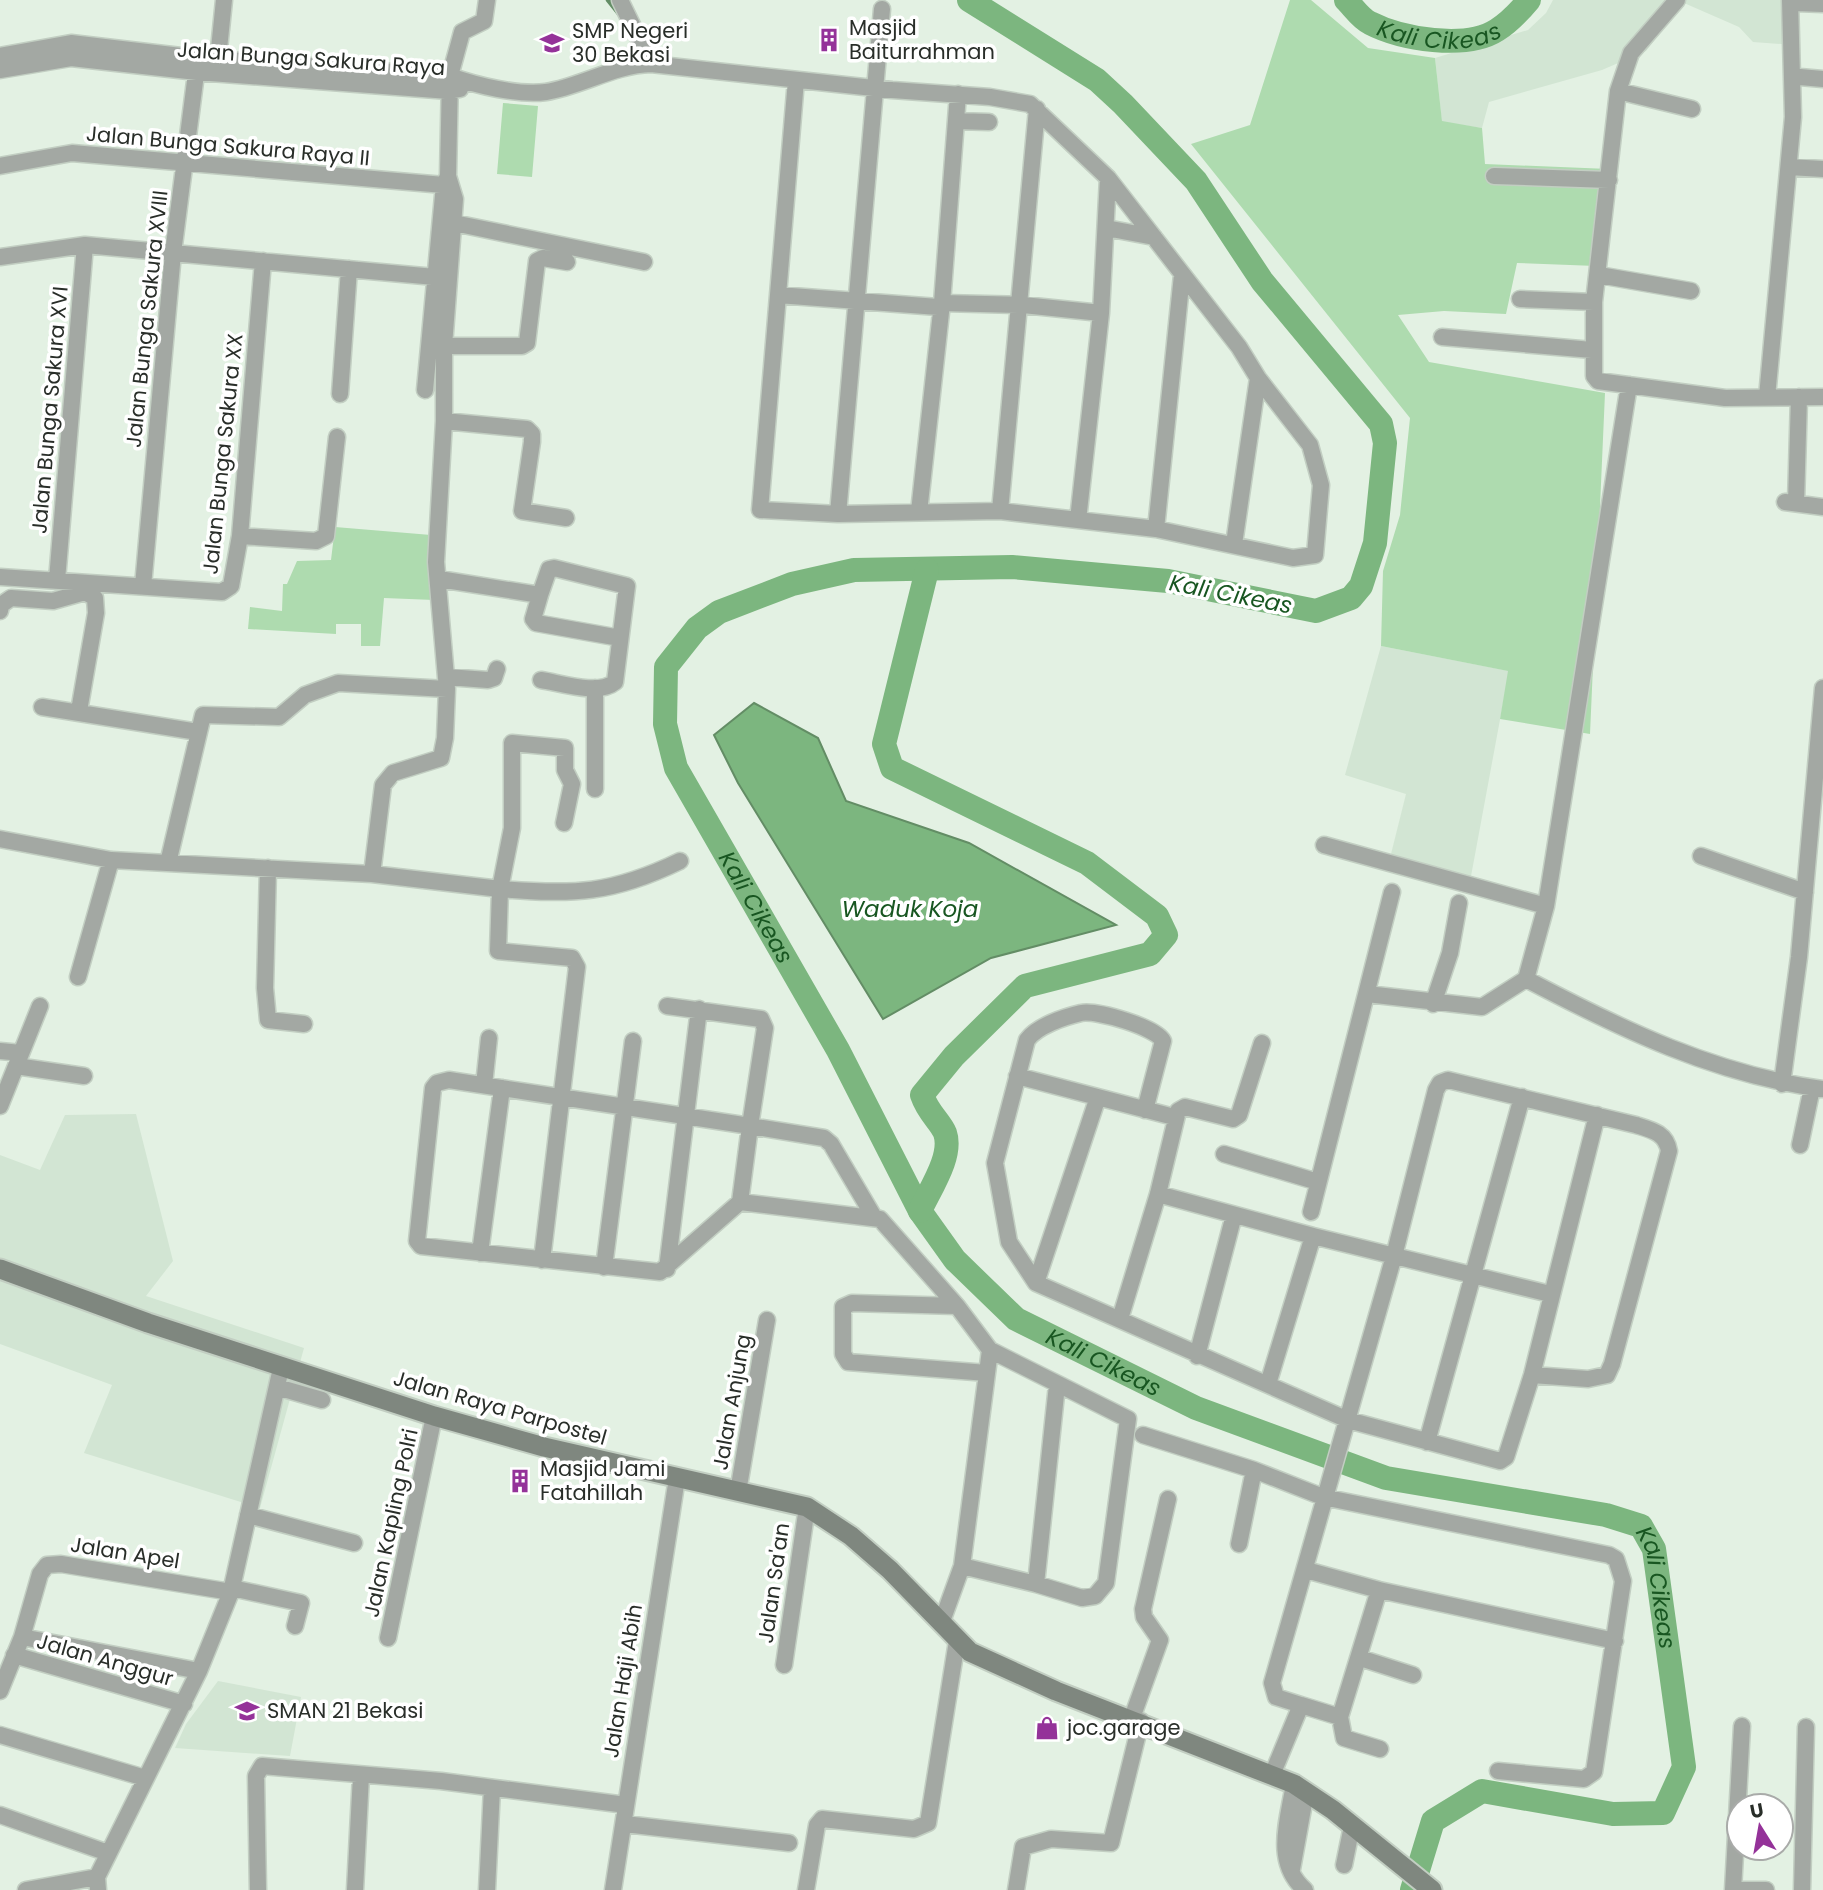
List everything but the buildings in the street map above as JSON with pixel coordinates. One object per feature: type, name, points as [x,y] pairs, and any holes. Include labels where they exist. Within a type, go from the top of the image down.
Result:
[{"type":"main road","name":"Jalan Raya Parpostel","points":[[0,1269],[279,1377],[544,1447],[807,1507],[851,1536],[890,1570],[970,1652],[1056,1691],[1136,1720],[1300,1788],[1427,1886]]},
{"type":"street","points":[[218,59],[225,0]]},
{"type":"street","points":[[425,390],[446,181],[450,84],[462,32],[484,21],[487,0]]},
{"type":"street","points":[[620,0],[651,64]]},
{"type":"street","points":[[1677,0],[1631,53],[1618,91],[1594,302],[1592,350],[1595,378],[1726,398],[1823,397]]},
{"type":"street","points":[[1767,397],[1789,167],[1794,80],[1793,2],[1823,4]]},
{"type":"street","points":[[838,514],[883,9]]},
{"type":"street","name":"Jalan Bunga Sakura Raya","points":[[0,56],[71,43],[197,65],[218,59],[450,84]]},
{"type":"street","name":"Jalan Bunga Sakura Raya","points":[[0,70],[71,58],[545,92],[635,64],[651,64],[1022,101],[1037,109]]},
{"type":"street","name":"Jalan Bunga Sakura XVIII","points":[[143,586],[173,253],[197,65]]},
{"type":"street","points":[[1800,78],[1823,79]]},
{"type":"street","points":[[796,80],[758,506],[763,511],[838,514],[1000,511],[1156,529],[1234,544],[1262,554],[1310,558],[1318,549],[1321,485],[1317,460],[1301,432],[1108,178],[1037,109]]},
{"type":"street","points":[[1618,91],[1692,109]]},
{"type":"street","points":[[919,512],[942,303],[958,94]]},
{"type":"street","points":[[1000,511],[1037,109]]},
{"type":"street","points":[[956,121],[989,122]]},
{"type":"street","name":"Jalan Bunga Sakura Raya II","points":[[0,166],[72,153],[184,164],[446,181]]},
{"type":"street","points":[[1789,167],[1823,169]]},
{"type":"street","points":[[1494,176],[1609,180]]},
{"type":"street","points":[[1078,520],[1101,313],[1108,178]]},
{"type":"street","points":[[372,874],[383,785],[393,773],[441,758],[447,683],[436,562],[444,421],[444,346],[455,199],[446,181]]},
{"type":"street","points":[[454,223],[644,262]]},
{"type":"street","points":[[1106,228],[1154,237]]},
{"type":"street","points":[[0,257],[85,245],[435,277]]},
{"type":"street","name":"Jalan Bunga Sakura XVI","points":[[57,580],[85,245]]},
{"type":"street","points":[[444,346],[522,346],[527,343],[537,261],[543,258],[567,262]]},
{"type":"street","name":"Jalan Bunga Sakura XX","points":[[0,577],[222,592],[231,586],[235,577],[240,536],[263,261]]},
{"type":"street","points":[[340,394],[349,269]]},
{"type":"street","points":[[1156,529],[1182,275]]},
{"type":"street","points":[[1599,275],[1691,291]]},
{"type":"street","points":[[778,295],[938,307],[942,303],[1019,305],[1101,313]]},
{"type":"street","points":[[1520,299],[1594,302]]},
{"type":"street","points":[[1442,337],[1592,350]]},
{"type":"street","points":[[1234,544],[1258,378]]},
{"type":"street","points":[[1367,994],[1433,1004],[1487,1007],[1526,979],[1546,906],[1629,385]]},
{"type":"street","points":[[1799,397],[1791,503],[1823,507]]},
{"type":"street","points":[[444,421],[527,429],[532,434],[532,442],[522,511],[566,518]]},
{"type":"street","points":[[240,536],[316,541],[326,536],[337,437]]},
{"type":"street","points":[[541,680],[595,688],[615,682],[628,589],[624,584],[549,569],[533,619],[536,623],[620,638]]},
{"type":"street","points":[[439,579],[540,595]]},
{"type":"street","points":[[0,611],[1,605],[11,598],[53,601],[85,592],[95,598],[96,613],[79,710]]},
{"type":"street","points":[[168,863],[203,715],[279,717],[305,695],[338,683],[447,683],[488,680],[494,678],[498,669]]},
{"type":"street","points":[[595,688],[595,789]]},
{"type":"street","points":[[1782,1084],[1820,750],[1823,688]]},
{"type":"street","points":[[42,707],[79,710],[198,732]]},
{"type":"street","points":[[542,1260],[577,967],[572,958],[498,951],[500,888],[512,828],[513,743],[565,748],[565,770],[572,784],[565,823]]},
{"type":"street","points":[[0,839],[111,860],[372,874],[500,888],[595,891],[639,881],[680,861]]},
{"type":"street","points":[[1324,845],[1546,906]]},
{"type":"street","points":[[1701,856],[1805,892]]},
{"type":"street","points":[[78,977],[111,860]]},
{"type":"street","points":[[268,868],[265,988],[268,1020],[271,1023],[304,1024]]},
{"type":"street","points":[[1311,1212],[1392,892]]},
{"type":"street","points":[[1433,1004],[1450,953],[1459,903]]},
{"type":"street","points":[[1526,979],[1652,1042],[1782,1084],[1817,1089],[1800,1145]]},
{"type":"street","points":[[0,1106],[40,1006]]},
{"type":"street","points":[[667,1006],[755,1016],[763,1022],[750,1126],[740,1202],[667,1269],[660,1272],[421,1246],[417,1234],[433,1088],[437,1083],[449,1080],[563,1096],[687,1114],[750,1126],[824,1138],[831,1144],[874,1217],[884,1224],[957,1306],[990,1350],[1128,1419],[1105,1583],[1095,1596],[1083,1598],[962,1566]]},
{"type":"street","points":[[667,1269],[699,1009]]},
{"type":"street","points":[[1145,1110],[1163,1041],[1153,1029],[1082,1013],[1032,1032],[1027,1040],[995,1163],[1009,1242],[1036,1283],[1197,1356],[1268,1384],[1345,1427],[1427,1442],[1500,1461],[1506,1457],[1532,1375],[1550,1294],[1597,1115]]},
{"type":"street","points":[[484,1085],[489,1038]]},
{"type":"street","points":[[604,1266],[633,1041]]},
{"type":"street","points":[[1120,1320],[1158,1194],[1174,1117],[1185,1107],[1233,1119],[1239,1115],[1262,1043]]},
{"type":"street","points":[[0,1051],[19,1060],[84,1076]]},
{"type":"street","points":[[1017,1076],[1174,1117]]},
{"type":"street","points":[[1340,1717],[1276,1697],[1271,1688],[1306,1570],[1325,1489],[1394,1256],[1440,1083],[1448,1080],[1597,1115],[1659,1133],[1667,1141],[1668,1151],[1612,1364],[1606,1375],[1588,1379],[1532,1375]]},
{"type":"street","points":[[480,1253],[502,1088]]},
{"type":"street","points":[[1036,1283],[1097,1097]]},
{"type":"street","points":[[1427,1442],[1522,1097]]},
{"type":"street","points":[[1224,1154],[1318,1182]]},
{"type":"street","points":[[1158,1194],[1313,1236],[1550,1294]]},
{"type":"street","points":[[740,1202],[874,1217]]},
{"type":"street","points":[[1197,1356],[1234,1215]]},
{"type":"street","points":[[1268,1384],[1313,1236]]},
{"type":"street","points":[[957,1306],[852,1303],[843,1307],[842,1354],[848,1362],[987,1373]]},
{"type":"street","name":"Jalan Anjung","points":[[738,1492],[767,1320]]},
{"type":"street","points":[[941,1624],[962,1566],[990,1350]]},
{"type":"street","points":[[26,1890],[97,1883],[108,1853],[200,1671],[232,1590],[279,1377],[322,1400]]},
{"type":"street","points":[[1036,1584],[1057,1385]]},
{"type":"street","name":"Jalan Kapling Polri","points":[[388,1638],[434,1416]]},
{"type":"street","points":[[1143,1435],[1325,1489],[1609,1555],[1621,1568],[1623,1581],[1591,1776],[1584,1779],[1498,1770]]},
{"type":"street","points":[[1239,1545],[1254,1470]]},
{"type":"street","name":"Jalan Haji Abih","points":[[612,1890],[625,1824],[677,1478]]},
{"type":"street","points":[[1016,1890],[1023,1847],[1051,1839],[1111,1843],[1136,1720],[1160,1640],[1144,1617],[1143,1609],[1168,1499]]},
{"type":"street","name":"Jalan Sa'an","points":[[784,1665],[807,1507]]},
{"type":"street","points":[[248,1515],[354,1542]]},
{"type":"street","name":"Jalan Apel","points":[[22,1637],[40,1574],[47,1565],[61,1564],[232,1590]]},
{"type":"street","points":[[1306,1570],[1380,1590],[1615,1641]]},
{"type":"street","points":[[232,1590],[301,1603],[295,1626]]},
{"type":"street","points":[[1380,1590],[1340,1717],[1344,1738],[1380,1749]]},
{"type":"street","points":[[0,1691],[8,1662],[22,1637],[200,1671]]},
{"type":"street","points":[[806,1890],[817,1825],[822,1819],[914,1829],[928,1823],[957,1641]]},
{"type":"street","points":[[1360,1658],[1413,1675]]},
{"type":"street","name":"Jalan Anggur","points":[[8,1662],[184,1704]]},
{"type":"street","points":[[1272,1775],[1301,1704]]},
{"type":"street","points":[[1742,1726],[1734,1890],[1766,1890]]},
{"type":"street","points":[[1802,1890],[1806,1727]]},
{"type":"street","points":[[0,1735],[145,1778]]},
{"type":"street","points":[[258,1890],[256,1776],[262,1766],[492,1788],[626,1805]]},
{"type":"street","points":[[355,1890],[361,1775]]},
{"type":"street","points":[[487,1890],[492,1788]]},
{"type":"street","points":[[1300,1788],[1290,1875],[1305,1890]]},
{"type":"street","points":[[0,1815],[108,1853]]},
{"type":"street","points":[[625,1824],[789,1843]]},
{"type":"street","points":[[1344,1865],[1359,1832]]},
{"type":"shaded area","points":[[1290,0],[1311,0],[1368,48],[1435,58],[1442,121],[1482,128],[1485,164],[1609,169],[1596,266],[1517,263],[1506,314],[1444,311],[1398,315],[1429,362],[1605,393],[1590,734],[1500,719],[1508,671],[1381,646],[1383,571],[1400,515],[1410,418],[1191,144],[1250,125]]},
{"type":"shaded area","points":[[1553,0],[1798,0],[1794,45],[1753,42],[1739,27],[1684,3],[1646,51],[1602,70],[1489,102],[1482,128],[1442,122],[1435,58],[1528,30],[1546,13]]},
{"type":"shaded area","points":[[503,103],[538,106],[532,177],[497,174]]},
{"type":"shaded area","points":[[335,527],[431,535],[434,600],[384,598],[380,646],[361,646],[361,624],[336,624],[336,634],[248,629],[250,607],[282,611],[283,584],[287,584],[297,561],[331,560]]},
{"type":"shaded area","points":[[1381,646],[1509,671],[1469,887],[1389,862],[1406,794],[1345,775]]},
{"type":"shaded area","points":[[136,1114],[173,1261],[146,1296],[304,1348],[260,1508],[84,1453],[112,1385],[0,1344],[0,1155],[40,1170],[65,1115]]},
{"type":"shaded area","name":"SMAN 21 Bekasi","points":[[218,1681],[301,1697],[290,1756],[175,1748],[186,1724]]},
{"type":"water","name":"Waduk Koja","points":[[754,703],[818,738],[846,801],[969,843],[1116,925],[991,958],[883,1019],[738,783],[714,735]]},
{"type":"waterway","points":[[608,0],[620,15]]},
{"type":"waterway","name":"Kali Cikeas","points":[[969,0],[1097,80],[1123,104],[1196,181],[1262,281],[1381,424],[1385,443],[1375,543],[1361,586],[1351,598],[1316,611],[1168,581],[1012,567],[854,570],[792,584],[719,612],[697,628],[666,667],[665,724],[676,768],[838,1050],[920,1211],[955,1260],[1016,1319],[1196,1408],[1386,1478],[1606,1515],[1641,1526],[1654,1549],[1684,1767],[1663,1813],[1613,1814],[1482,1791],[1433,1821],[1412,1890]]},
{"type":"waterway","name":"Kali Cikeas","points":[[1346,0],[1363,19],[1383,29],[1416,38],[1451,41],[1468,40],[1497,30],[1529,0]]},
{"type":"waterway","points":[[920,1211],[943,1162],[947,1142],[943,1129],[922,1095],[954,1056],[1025,986],[1150,954],[1166,935],[1157,916],[1087,863],[892,768],[884,744],[927,570]]},
{"type":"place","name":"Masjid Baiturrahman","points":[[829,40]]},
{"type":"place","name":"SMP Negeri 30 Bekasi","points":[[552,43]]},
{"type":"place","name":"Masjid Jami Fatahillah","points":[[520,1481]]},
{"type":"place","name":"SMAN 21 Bekasi","points":[[247,1711]]},
{"type":"place","name":"joc.garage","points":[[1047,1728]]}]
